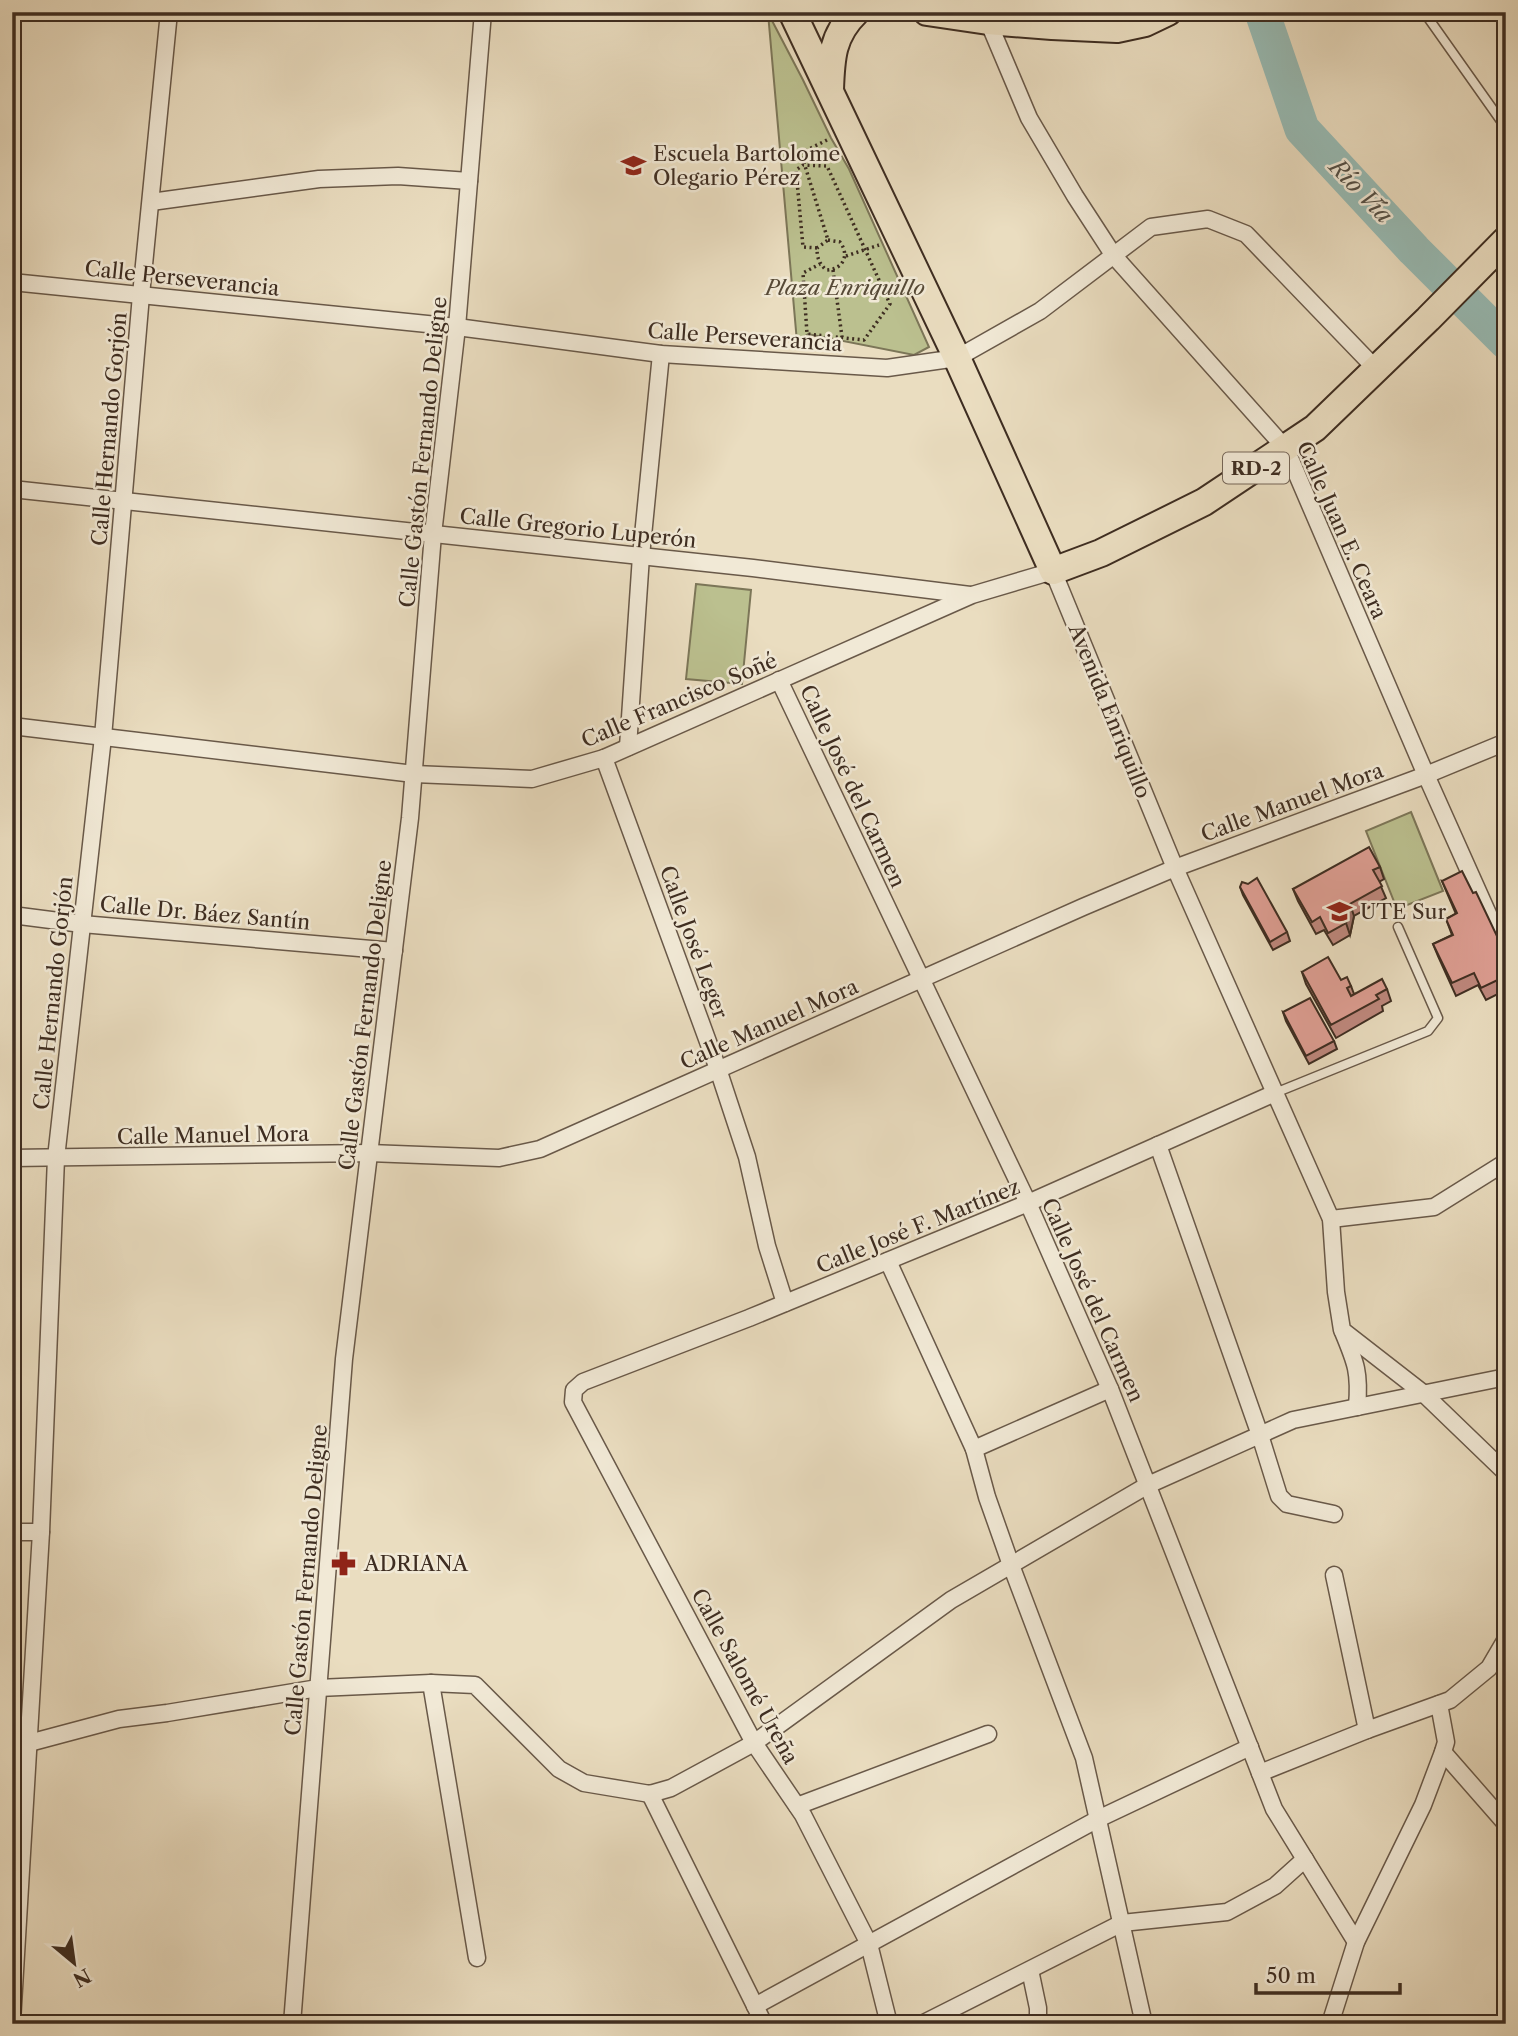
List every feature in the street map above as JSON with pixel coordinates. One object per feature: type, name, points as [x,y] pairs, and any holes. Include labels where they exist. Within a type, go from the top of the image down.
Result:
[{"type":"main road","name":"Avenida Enriquillo","points":[[792,12],[957,358],[1053,571]]},
{"type":"main road","points":[[830,91],[830,66],[834,46],[844,25],[856,12]]},
{"type":"main road","points":[[927,12],[988,21],[1117,29],[1145,23],[1168,12]]},
{"type":"main road","name":"RD-2","points":[[1053,571],[1101,553],[1204,502],[1315,428],[1506,240]]},
{"type":"street","name":"Calle Hernando Gorjón","points":[[12,2022],[19,1783],[29,1743],[41,1532],[56,1158],[103,737],[141,295],[169,12]]},
{"type":"street","name":"Calle Gastón Fernando Deligne","points":[[292,2024],[345,1359],[414,774],[433,534],[457,327],[483,12]]},
{"type":"street","name":"Calle Juan E. Ceara","points":[[988,21],[1029,118],[1114,256],[1286,449],[1506,954]]},
{"type":"street","points":[[150,202],[319,179],[398,176],[469,181]]},
{"type":"street","name":"Calle Perseverancia","points":[[12,282],[457,327],[661,354],[887,368],[957,358],[1040,311],[1151,227],[1208,219],[1246,233],[1376,369]]},
{"type":"street","points":[[628,747],[641,556],[661,354]]},
{"type":"street","name":"Calle Gregorio Luperón","points":[[12,489],[753,568],[972,595]]},
{"type":"street","name":"Calle Francisco Soñé","points":[[12,726],[414,774],[532,779],[604,758],[972,595],[1053,571]]},
{"type":"street","name":"Avenida Enriquillo","points":[[1053,571],[1175,867],[1331,1219],[1336,1292],[1342,1330],[1356,1362],[1359,1383],[1357,1407]]},
{"type":"street","name":"Calle José del Carmen","points":[[779,680],[1028,1203],[1110,1389],[1274,1809],[1356,1942]]},
{"type":"street","name":"Calle Manuel Mora","points":[[12,1158],[369,1153],[499,1158],[540,1149],[1175,867],[1426,775],[1506,742]]},
{"type":"street","name":"Calle José Leger","points":[[604,758],[718,1069],[747,1157],[768,1247],[785,1303]]},
{"type":"street","name":"Calle Dr. Báez Santín","points":[[12,915],[82,924],[394,951]]},
{"type":"street","name":"Calle José F. Martínez","points":[[574,1390],[583,1382],[1028,1203],[1275,1093]]},
{"type":"street","points":[[1158,1145],[1279,1496],[1287,1504],[1334,1514]]},
{"type":"street","points":[[1331,1219],[1434,1207],[1506,1162]]},
{"type":"street","points":[[888,1261],[974,1449],[987,1497],[1011,1565],[1084,1758],[1144,2024]]},
{"type":"street","points":[[1342,1330],[1423,1393],[1506,1473]]},
{"type":"street","points":[[29,1743],[119,1719],[318,1688],[475,1685],[559,1769],[584,1783],[650,1794],[671,1787],[754,1743],[951,1600],[1148,1485],[1293,1420],[1506,1377]]},
{"type":"street","points":[[974,1449],[1110,1389]]},
{"type":"street","name":"Calle Salomé Ureña","points":[[574,1390],[573,1402],[754,1743],[797,1805],[869,1944],[889,2024]]},
{"type":"street","points":[[12,1532],[41,1532]]},
{"type":"street","points":[[1334,1575],[1367,1730]]},
{"type":"street","points":[[1260,1773],[1450,1700],[1489,1668],[1506,1639]]},
{"type":"street","points":[[431,1684],[477,1958]]},
{"type":"street","points":[[1330,2024],[1356,1942],[1423,1805],[1443,1752],[1446,1742],[1439,1704]]},
{"type":"street","points":[[797,1805],[988,1734]]},
{"type":"street","points":[[755,2006],[1098,1819],[1250,1747]]},
{"type":"street","points":[[1443,1752],[1506,1824]]},
{"type":"street","points":[[650,1794],[764,2024]]},
{"type":"street","points":[[922,2024],[1122,1923],[1227,1912],[1275,1886],[1305,1858]]},
{"type":"street","points":[[1030,1970],[1038,2008],[1038,2024]]},
{"type":"lane","points":[[1424,12],[1506,128]]},
{"type":"lane","points":[[1275,1093],[1428,1031],[1438,1018],[1398,927]]},
{"type":"path","points":[[828,240],[801,153],[831,138]]},
{"type":"path","points":[[817,248],[820,264],[826,270],[833,270],[843,263],[846,256],[841,242],[828,240],[817,248],[803,247],[796,170],[803,165],[827,166],[890,304],[864,340],[807,334],[803,273],[820,264]]},
{"type":"path","points":[[846,256],[879,244]]},
{"type":"path","points":[[833,270],[842,337]]},
{"type":"green space","name":"Plaza Enriquillo","points":[[768,13],[849,169],[929,347],[914,355],[808,334],[797,342]]},
{"type":"green space","points":[[696,584],[751,590],[742,684],[686,679]]},
{"type":"green space","points":[[1411,812],[1443,891],[1397,909],[1366,831]]},
{"type":"building","points":[[1369,847],[1380,867],[1373,870],[1382,886],[1350,904],[1346,923],[1328,933],[1320,917],[1312,922],[1293,889]]},
{"type":"building","points":[[1462,871],[1473,893],[1476,892],[1506,955],[1506,976],[1481,988],[1474,973],[1452,983],[1433,944],[1453,935],[1446,919],[1457,913],[1442,881]]},
{"type":"building","points":[[1257,878],[1287,932],[1270,942],[1240,887],[1242,882],[1248,884]]},
{"type":"building","points":[[1328,957],[1341,980],[1347,977],[1351,986],[1347,988],[1351,996],[1382,979],[1387,989],[1376,995],[1379,999],[1331,1025],[1302,972]]},
{"type":"building","points":[[1310,998],[1334,1041],[1306,1056],[1283,1012]]},
{"type":"waterway","name":"Río Vía","points":[[1262,12],[1302,129],[1414,250],[1506,342]]},
{"type":"place","name":"Escuela Bartolome Olegario Pérez","points":[[633,165]]},
{"type":"place","name":"UTE Sur","points":[[1340,911]]},
{"type":"place","name":"ADRIANA","points":[[344,1563]]}]
